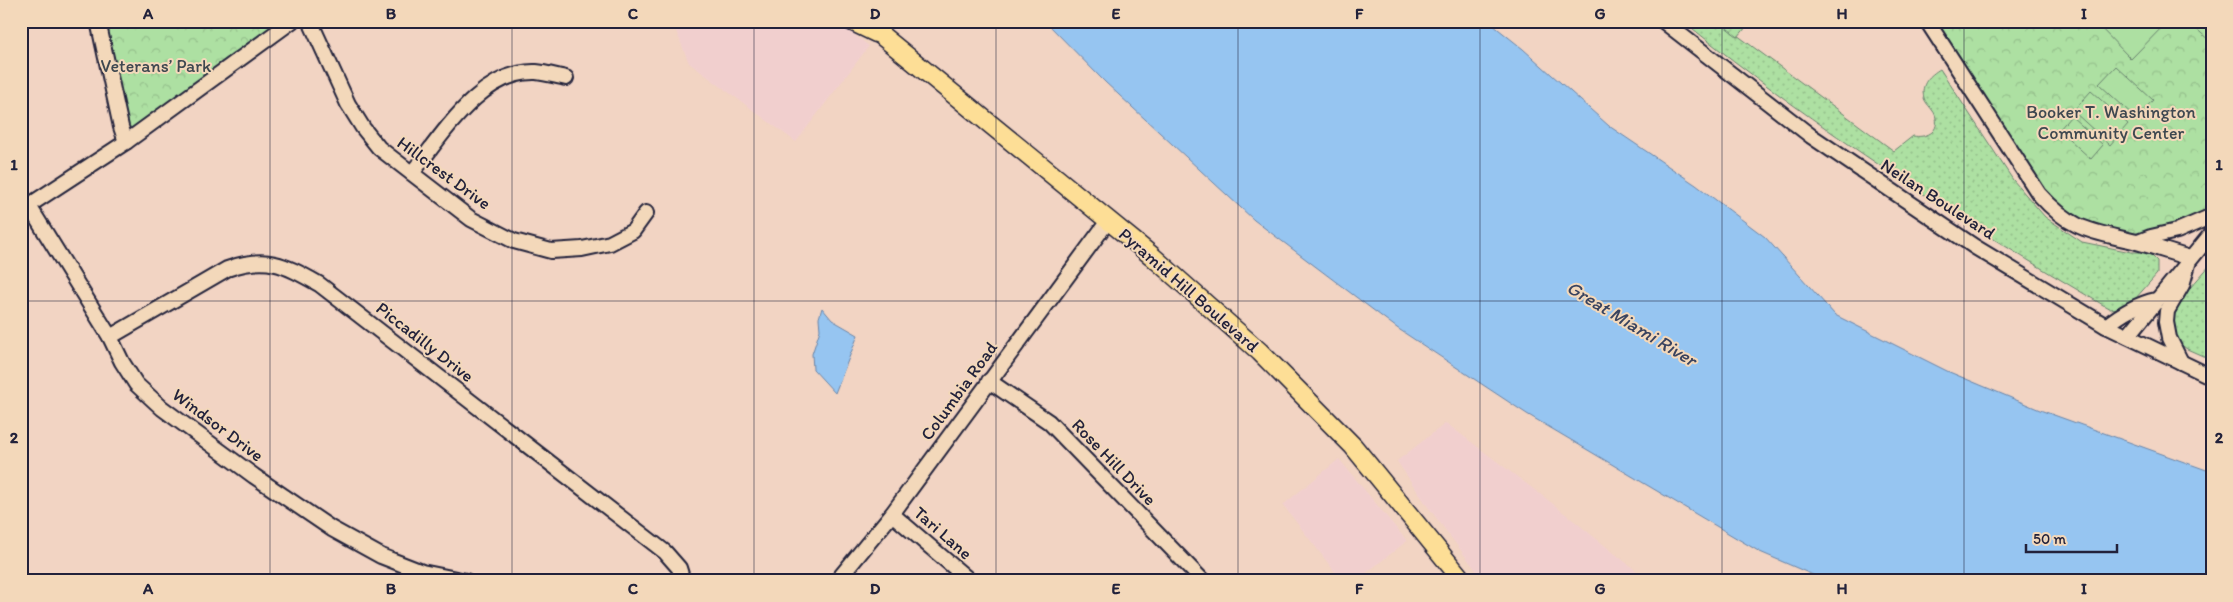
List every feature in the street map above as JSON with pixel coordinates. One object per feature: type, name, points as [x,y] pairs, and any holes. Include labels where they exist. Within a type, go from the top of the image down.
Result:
[{"type":"main road","name":"Pyramid Hill Boulevard","points":[[851,21],[881,35]]},
{"type":"main road","name":"Pyramid Hill Boulevard","points":[[867,21],[881,35],[1206,302],[1307,398],[1353,446],[1463,581]]},
{"type":"street","points":[[98,21],[126,142]]},
{"type":"street","points":[[25,208],[126,142],[292,21]]},
{"type":"street","name":"Hillcrest Drive","points":[[310,21],[348,104],[378,148],[471,219],[514,241],[551,251],[582,249],[610,243],[633,231],[646,213]]},
{"type":"street","name":"Neilan Boulevard","points":[[1663,21],[1811,136],[1917,210],[2106,326],[2212,377]]},
{"type":"street","points":[[1927,21],[2039,194],[2054,212],[2073,224],[2090,231],[2138,242],[2190,258]]},
{"type":"street","points":[[412,173],[463,110],[482,91],[503,78],[535,72],[566,78]]},
{"type":"street","name":"Windsor Drive","points":[[25,208],[110,337],[122,362],[136,384],[162,408],[254,476],[332,528],[381,556],[422,572],[466,581]]},
{"type":"street","points":[[2138,242],[2177,231],[2212,216]]},
{"type":"street","name":"Columbia Road","points":[[837,581],[892,514],[1108,220]]},
{"type":"street","points":[[2128,336],[2212,233]]},
{"type":"street","points":[[2181,362],[2169,338],[2166,322],[2167,310],[2182,286],[2190,258]]},
{"type":"street","name":"Piccadilly Drive","points":[[110,337],[227,269],[243,264],[265,261],[291,268],[319,284],[665,552],[679,568],[682,581]]},
{"type":"street","points":[[2106,326],[2121,314],[2143,303],[2156,300]]},
{"type":"street","name":"Rose Hill Drive","points":[[989,381],[1049,422],[1204,581]]},
{"type":"street","name":"Tari Lane","points":[[892,514],[970,581]]},
{"type":"shaded area","points":[[672,21],[837,21],[869,46],[796,142],[689,63]]},
{"type":"shaded area","points":[[1446,423],[1548,500],[1649,581],[1484,581],[1428,507],[1397,461]]},
{"type":"shaded area","points":[[1339,459],[1407,541],[1356,581],[1342,581],[1283,505]]},
{"type":"green space","name":"Veterans’ Park","points":[[98,21],[292,21],[126,142]]},
{"type":"green space","points":[[1683,21],[1718,21],[1894,151],[1913,136],[1926,135],[1933,131],[1936,123],[1935,115],[1925,101],[1923,88],[1929,77],[1940,69],[2013,180],[2045,217],[2082,242],[2131,252],[2144,252],[2151,255],[2157,261],[2157,274],[2128,307],[2110,309],[1999,242],[1891,173],[1785,99]]},
{"type":"green space","points":[[1718,21],[1751,21],[1738,37]]},
{"type":"green space","name":"Booker T. Washington Community Center","points":[[1927,21],[2212,21],[2212,216],[2138,242],[2054,212]]},
{"type":"green space","points":[[2094,21],[2168,21],[2131,59]]},
{"type":"green space","points":[[2190,21],[2212,21],[2212,43],[2190,23]]},
{"type":"green space","points":[[2116,66],[2153,100],[2136,118],[2099,84]]},
{"type":"green space","points":[[2091,91],[2128,124],[2110,145],[2073,111]]},
{"type":"green space","points":[[2071,116],[2103,145],[2091,159],[2059,130]]},
{"type":"green space","points":[[2212,263],[2212,360],[2187,349],[2176,341],[2170,319],[2175,305]]},
{"type":"water","name":"Great Miami River","points":[[1045,21],[1488,21],[1523,49],[1609,126],[1696,185],[1765,237],[1835,315],[1947,371],[2040,410],[2212,472],[2212,581],[1827,581],[1760,552],[1527,414],[1397,328],[1254,220],[1105,82]]},
{"type":"water","points":[[822,308],[832,320],[858,335],[835,393],[813,369],[812,354],[820,330],[819,318]]}]
